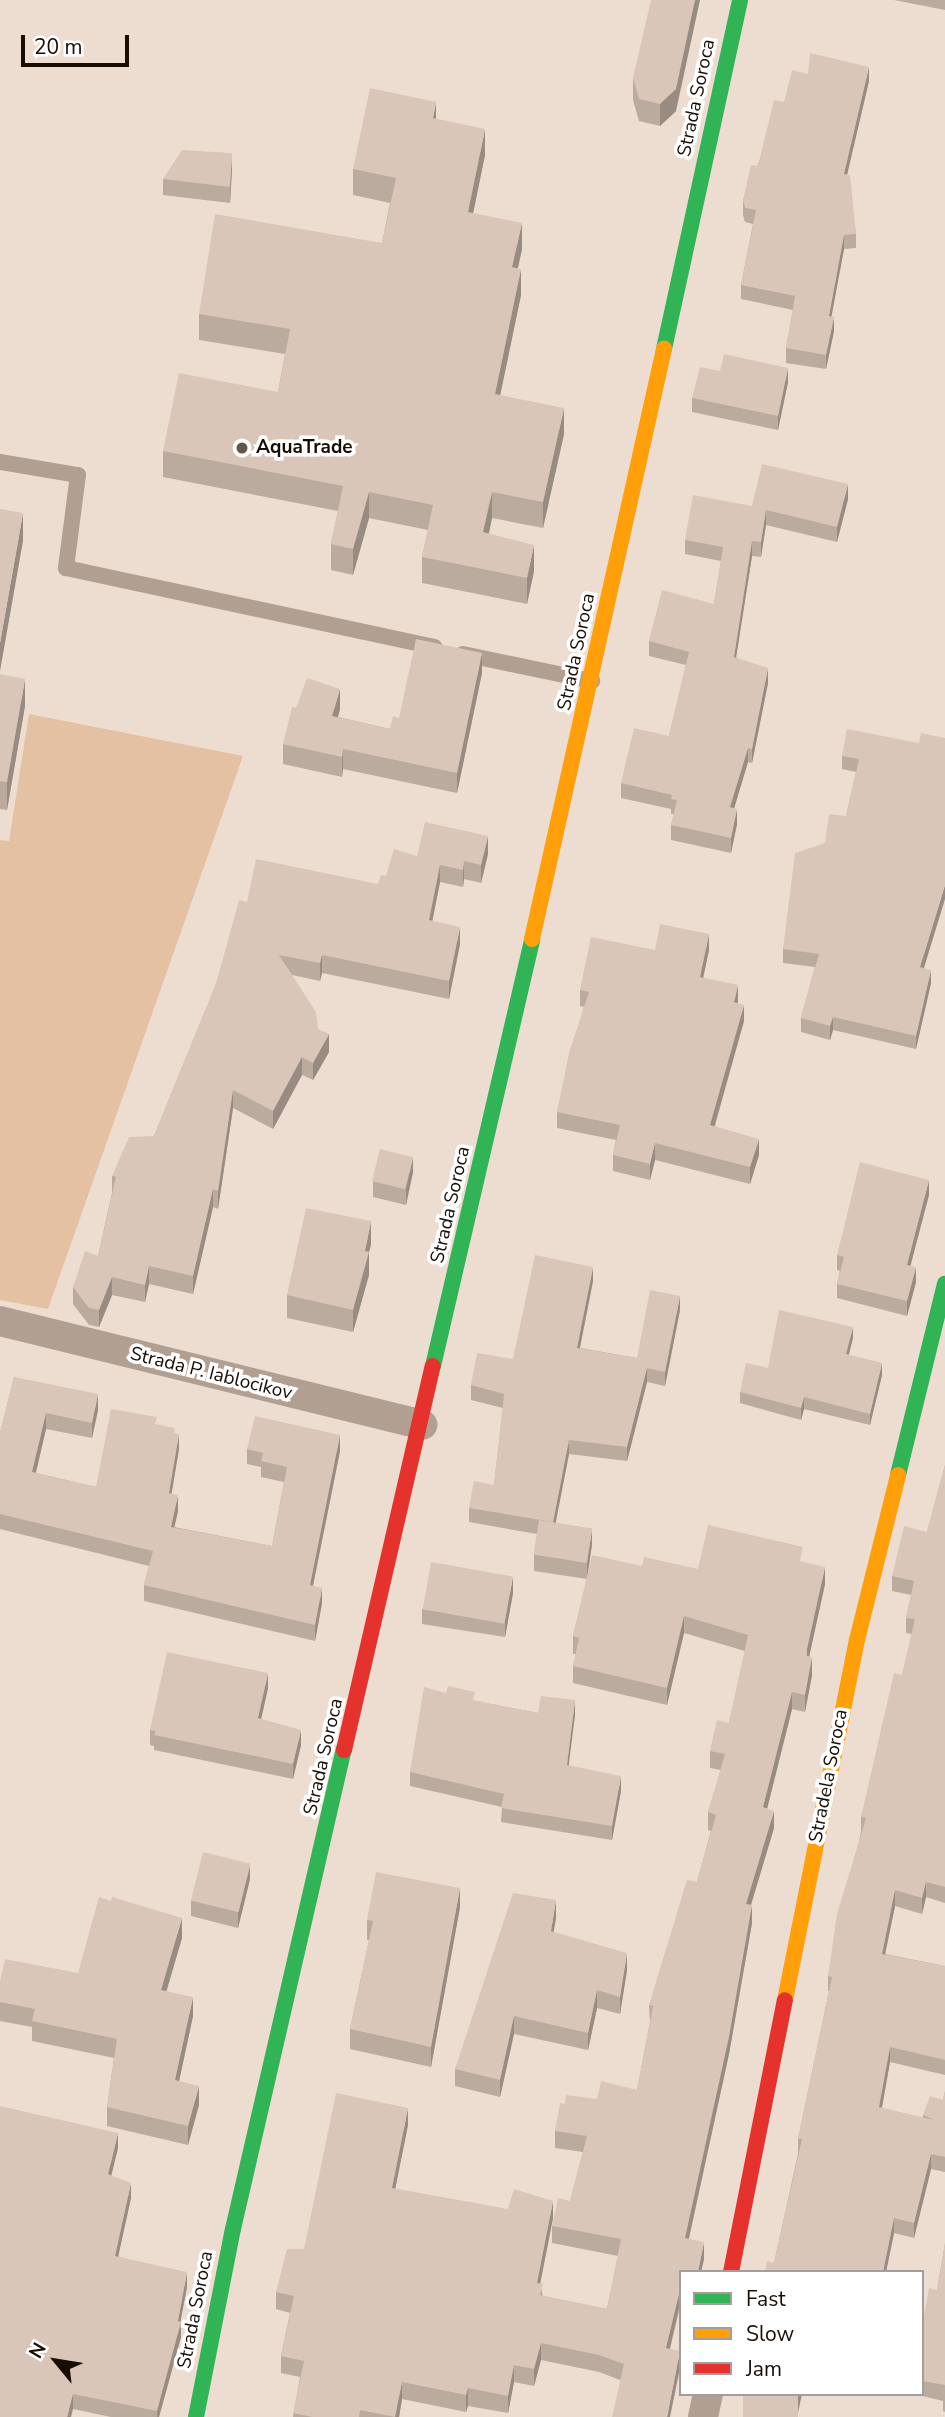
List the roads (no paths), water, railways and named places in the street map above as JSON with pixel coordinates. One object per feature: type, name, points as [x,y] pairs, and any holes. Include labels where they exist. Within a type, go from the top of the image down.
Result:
[{"type":"street","name":"Strada Soroca","points":[[196,2417],[233,2229],[422,1425],[592,681],[740,0]]},
{"type":"street","name":"Stradela Sorocа","points":[[731,2270],[857,1640],[945,1284]]},
{"type":"street","name":"Strada P. Iablocikov","points":[[0,1321],[422,1425]]},
{"type":"street","points":[[703,2417],[708,2396]]},
{"type":"lane","points":[[0,462],[78,475],[66,568],[592,681]]},
{"type":"place","name":"AquaTrade","points":[[242,448]]}]
